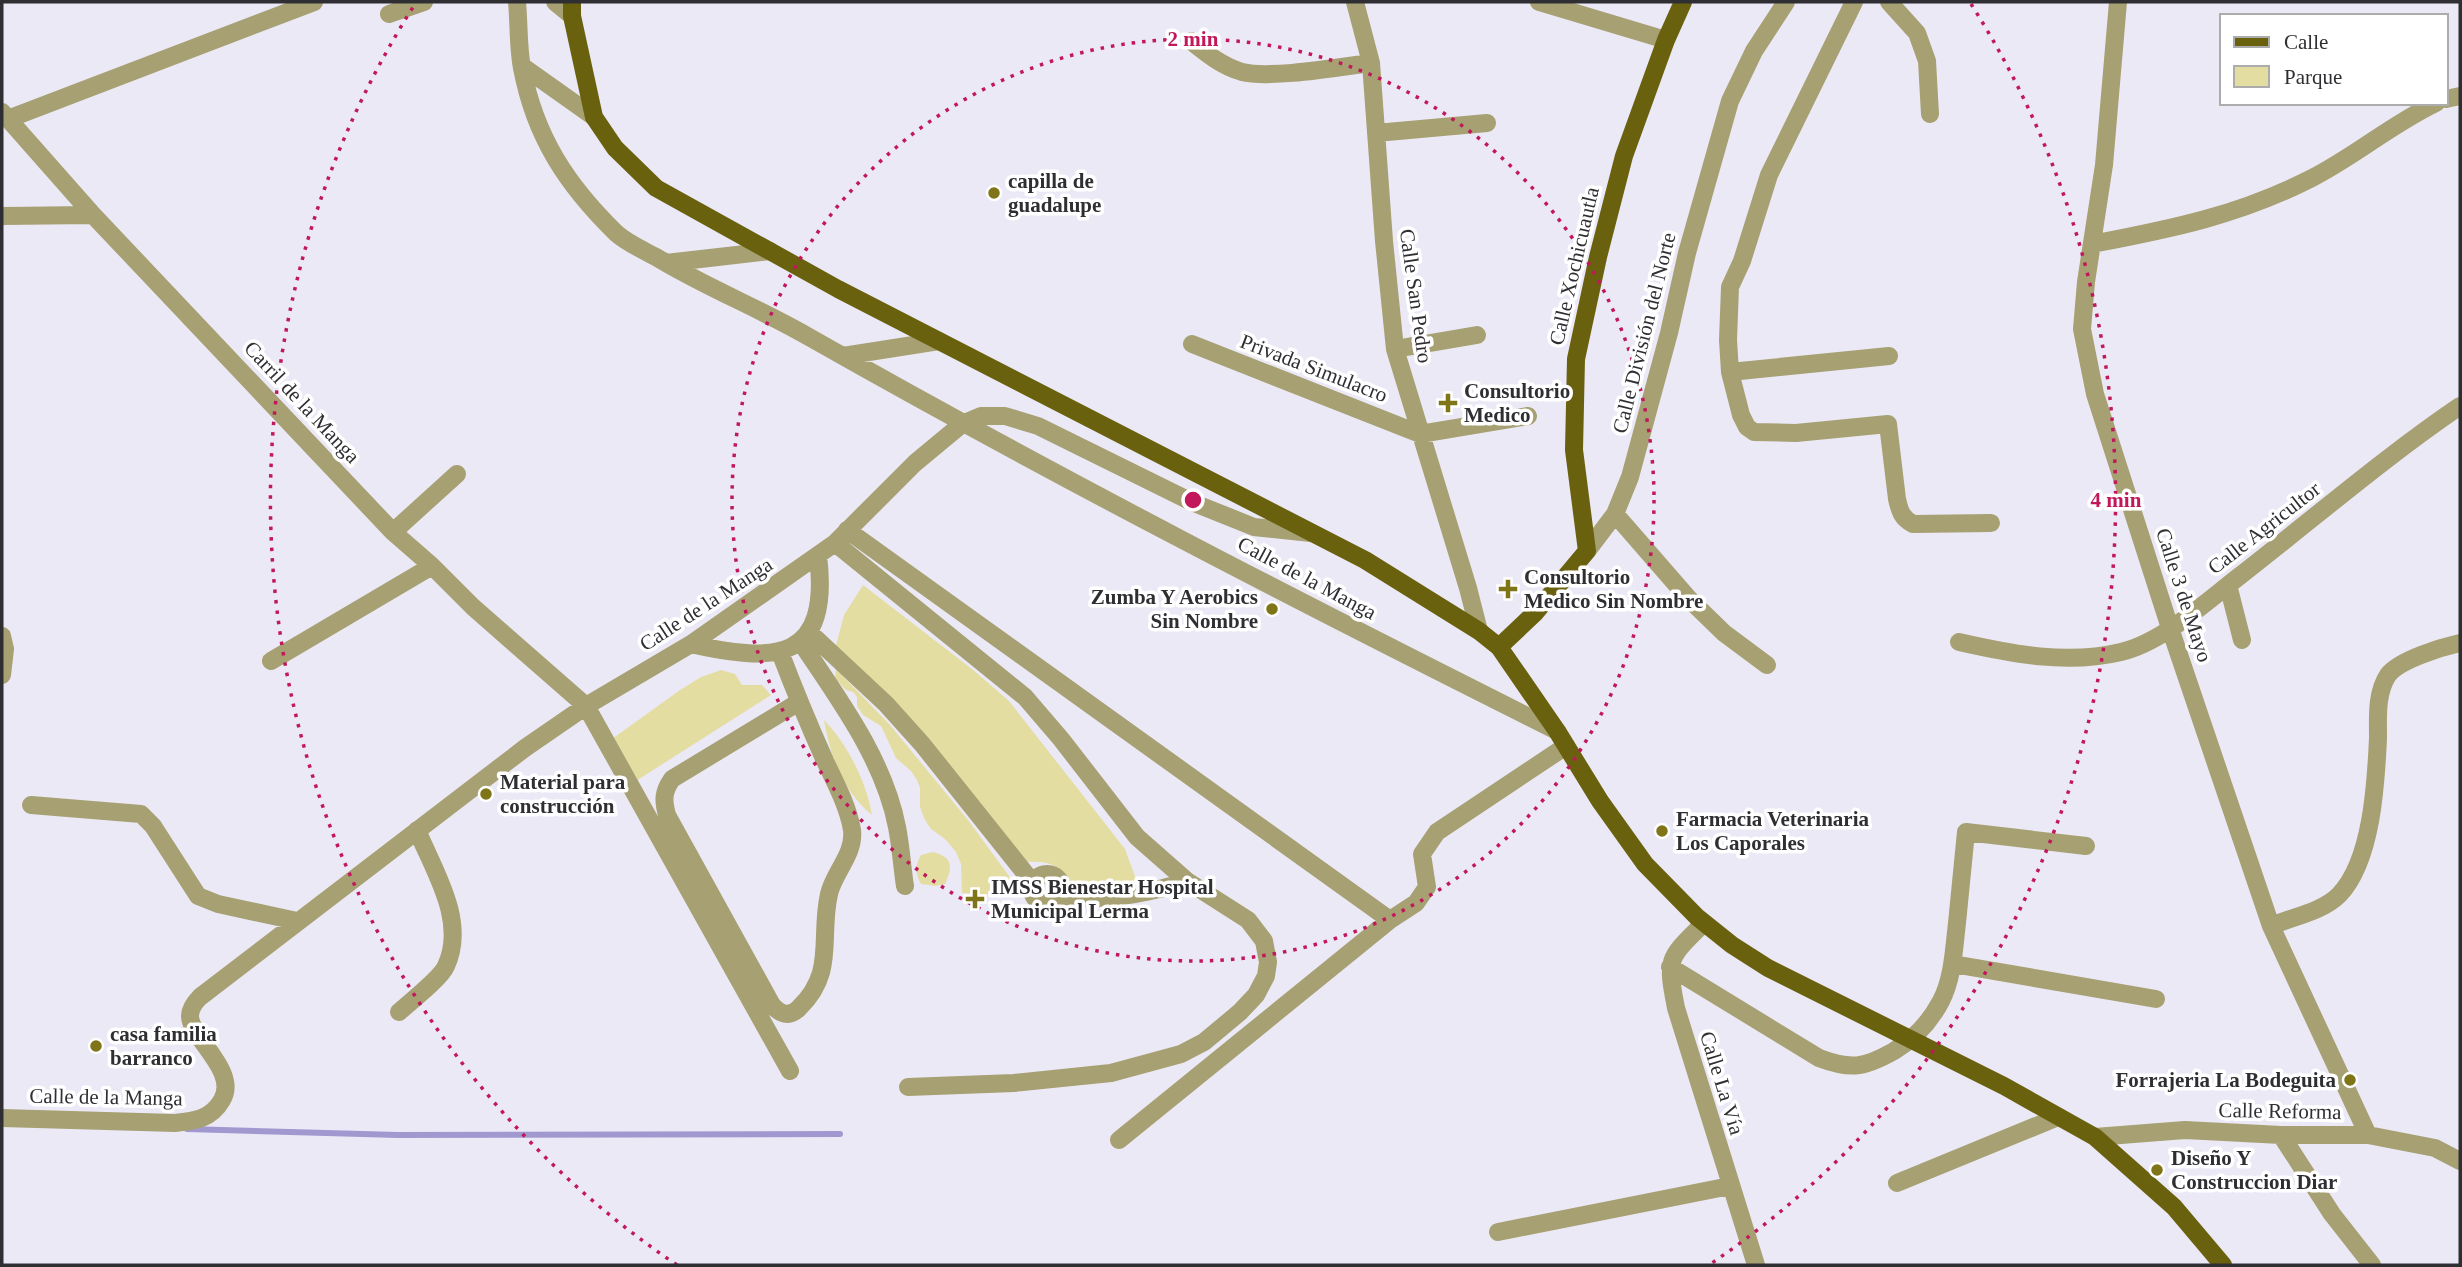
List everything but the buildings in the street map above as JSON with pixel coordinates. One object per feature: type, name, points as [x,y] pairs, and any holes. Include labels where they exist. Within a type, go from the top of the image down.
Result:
[{"type":"main road","name":"Calle Xochicuautla","points":[[1587,551],[1574,450],[1576,359],[1623,156],[1683,2]]},
{"type":"main road","points":[[572,9],[594,117],[615,148],[656,188],[939,341],[1365,560],[1479,631],[1499,647],[1600,801],[1645,864],[1704,923],[1768,968],[2004,1086],[2095,1137],[2174,1207],[2223,1265]]},
{"type":"main road","name":"Calle División del Norte","points":[[1499,647],[1535,613],[1587,551]]},
{"type":"street","points":[[5,116],[314,2]]},
{"type":"street","points":[[389,14],[424,2]]},
{"type":"street","points":[[517,2],[522,66],[531,103],[553,156],[572,186],[620,236],[666,263],[760,309],[962,424],[981,416],[1005,415],[1027,422],[1194,503],[1254,527],[1311,533]]},
{"type":"street","points":[[555,2],[572,9]]},
{"type":"street","name":"Calle San Pedro","points":[[1354,2],[1371,64],[1395,349],[1479,631]]},
{"type":"street","points":[[1539,2],[1666,40]]},
{"type":"street","name":"Calle División del Norte","points":[[1587,551],[1615,514],[1630,477],[1691,240],[1730,102],[1754,51],[1786,2]]},
{"type":"street","points":[[1854,2],[1769,175],[1742,261],[1730,287],[1730,372],[1741,415],[1747,427],[1754,432],[1796,433],[1888,424],[1896,499],[1899,512],[1905,519],[1913,524],[1991,523]]},
{"type":"street","points":[[1889,2],[1917,33],[1927,61],[1930,114]]},
{"type":"street","name":"Calle 3 de Mayo","points":[[2118,2],[2104,165],[2086,282],[2082,329],[2095,394],[2170,628],[2271,926],[2368,1135]]},
{"type":"street","points":[[1191,41],[1216,61],[1243,72],[1265,74],[1371,64]]},
{"type":"street","points":[[522,66],[594,117]]},
{"type":"street","points":[[2092,244],[2167,230],[2255,205],[2315,177],[2432,105]]},
{"type":"street","name":"Carril de la Manga","points":[[5,116],[93,215],[393,532],[473,607],[586,706],[790,1071]]},
{"type":"street","points":[[1376,133],[1487,123]]},
{"type":"street","points":[[2,216],[93,215]]},
{"type":"street","points":[[666,263],[770,251]]},
{"type":"street","points":[[1395,349],[1477,335]]},
{"type":"street","points":[[843,356],[939,341]]},
{"type":"street","name":"Privada Simulacro","points":[[1192,344],[1420,434]]},
{"type":"street","points":[[1730,372],[1889,356]]},
{"type":"street","name":"Calle Agricultor","points":[[1959,642],[2009,654],[2073,659],[2123,652],[2150,641],[2228,585],[2460,406]]},
{"type":"street","points":[[1420,434],[1528,416]]},
{"type":"street","name":"Calle de la Manga","points":[[2,1118],[175,1123],[208,1117],[225,1095],[225,1081],[218,1064],[191,1022],[192,1006],[215,984],[525,748],[586,706],[691,644],[818,555],[915,463],[962,424],[1561,738]]},
{"type":"street","points":[[393,532],[457,474]]},
{"type":"street","points":[[1615,514],[1689,599],[1724,633],[1766,665]]},
{"type":"street","points":[[841,536],[1025,697],[1137,837],[1187,881],[1248,920],[1264,941],[1268,962],[1266,976],[1256,995],[1240,1012],[1204,1042],[1181,1054],[1111,1073],[1014,1083],[908,1087]]},
{"type":"street","points":[[841,536],[1390,920]]},
{"type":"street","points":[[691,644],[733,653],[780,652],[805,637],[820,600],[818,555]]},
{"type":"street","points":[[271,661],[432,566]]},
{"type":"street","points":[[2228,585],[2242,640]]},
{"type":"street","points":[[2,636],[5,649],[2,675]]},
{"type":"street","points":[[805,637],[886,704],[922,744],[1033,883],[1037,877],[1050,874],[1061,882],[1062,895],[1094,898],[1139,893],[1187,881]]},
{"type":"street","points":[[805,637],[879,775],[897,827],[905,886]]},
{"type":"street","points":[[2271,926],[2317,909],[2337,897],[2350,881],[2374,808],[2379,701],[2388,676],[2398,666],[2460,643]]},
{"type":"street","points":[[780,652],[843,802],[852,830],[851,847],[834,877],[828,896],[820,981],[813,995],[795,1012],[788,1014],[779,1013],[772,1005],[667,815],[663,801],[665,790],[672,779],[799,702]]},
{"type":"street","points":[[1119,1140],[1390,920],[1416,903],[1427,887],[1422,854],[1437,832],[1561,738]]},
{"type":"street","points":[[31,805],[141,814],[153,826],[198,896],[218,904],[297,921]]},
{"type":"street","points":[[400,1012],[446,968],[453,942],[452,915],[417,830]]},
{"type":"street","points":[[1704,923],[1673,956],[1670,967],[1819,1058],[1842,1067],[1859,1067],[1910,1041],[1942,1000],[1952,964],[1966,832],[2087,846]]},
{"type":"street","points":[[1952,964],[2155,999]]},
{"type":"street","name":"Calle La Vía","points":[[1670,967],[1676,1008],[1756,1265]]},
{"type":"street","points":[[1896,1183],[2058,1117]]},
{"type":"street","name":"Calle Reforma","points":[[2095,1137],[2185,1130],[2281,1135],[2368,1135],[2435,1148],[2460,1161]]},
{"type":"street","points":[[2281,1135],[2332,1214],[2372,1265]]},
{"type":"street","points":[[1498,1232],[1730,1186]]},
{"type":"green space","points":[[863,585],[1009,701],[1125,849],[1137,882],[1072,886],[1064,873],[1054,866],[1041,862],[1026,862],[835,649],[844,615]]},
{"type":"green space","points":[[836,669],[890,725],[968,820],[1009,876],[1008,896],[962,893],[961,864],[956,852],[925,820],[920,807],[917,780],[896,758],[881,726],[863,715],[857,706],[857,697],[835,678]]},
{"type":"green space","points":[[721,670],[735,674],[742,685],[762,685],[771,695],[636,781],[612,739],[680,690],[701,677]]},
{"type":"green space","points":[[824,720],[855,764],[872,815],[853,795],[839,772]]},
{"type":"green space","points":[[933,852],[940,854],[950,864],[945,884],[921,884],[917,869],[919,859],[921,855]]},
{"type":"waterway","points":[[187,1129],[398,1135],[840,1134]]},
{"type":"place","name":"capilla de guadalupe","points":[[994,193]]},
{"type":"place","name":"Consultorio Medico","points":[[1448,403]]},
{"type":"place","name":"Consultorio Medico Sin Nombre","points":[[1508,589]]},
{"type":"place","name":"Zumba Y Aerobics Sin Nombre","points":[[1272,609]]},
{"type":"place","name":"Material para construcción","points":[[486,794]]},
{"type":"place","name":"Farmacia Veterinaria Los Caporales","points":[[1662,831]]},
{"type":"place","name":"IMSS Bienestar Hospital Municipal Lerma","points":[[975,899]]},
{"type":"place","name":"casa familia barranco","points":[[96,1046]]},
{"type":"place","name":"Forrajeria La Bodeguita","points":[[2350,1080]]},
{"type":"place","name":"Diseño Y Construccion Diar","points":[[2157,1170]]}]
